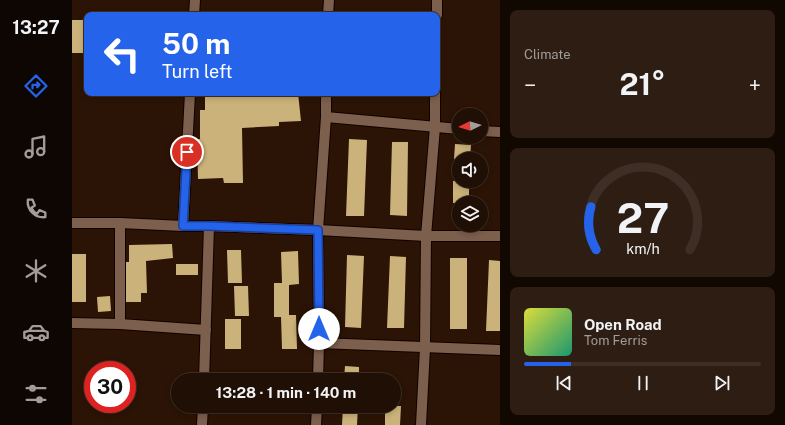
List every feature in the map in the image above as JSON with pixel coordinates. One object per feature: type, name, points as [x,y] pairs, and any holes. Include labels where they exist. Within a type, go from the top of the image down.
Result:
[{"type":"street","points":[[194,12],[195,0]]},
{"type":"street","points":[[328,12],[329,0]]},
{"type":"street","points":[[437,0],[437,12]]},
{"type":"street","points":[[183,226],[190,96]]},
{"type":"street","points":[[318,373],[318,230],[326,117],[326,96]]},
{"type":"street","points":[[421,425],[425,348],[426,236],[435,96]]},
{"type":"street","points":[[326,117],[452,128]]},
{"type":"street","points":[[488,131],[500,132]]},
{"type":"street","points":[[72,223],[120,223],[318,230],[426,236],[500,236]]},
{"type":"street","points":[[120,223],[120,324]]},
{"type":"street","points":[[204,373],[209,226]]},
{"type":"street","points":[[72,323],[120,324],[206,330]]},
{"type":"street","points":[[319,343],[500,350]]},
{"type":"street","points":[[202,425],[203,413]]},
{"type":"street","points":[[316,425],[317,413]]},
{"type":"building","points":[[72,20],[84,20],[84,53],[72,53]]},
{"type":"building","points":[[205,96],[298,96],[301,121],[279,122],[279,126],[242,128],[243,183],[224,183],[223,178],[198,179],[197,139],[200,139],[200,110],[205,110]]},
{"type":"building","points":[[349,139],[367,140],[364,216],[346,216]]},
{"type":"building","points":[[392,142],[408,142],[407,216],[390,215]]},
{"type":"building","points":[[455,144],[471,145],[470,152],[454,152]]},
{"type":"building","points":[[453,188],[469,188],[469,196],[453,196]]},
{"type":"building","points":[[172,244],[173,258],[146,261],[147,293],[141,293],[141,302],[126,302],[126,262],[129,262],[129,245]]},
{"type":"building","points":[[227,250],[241,250],[242,283],[228,283]]},
{"type":"building","points":[[298,251],[299,284],[289,285],[289,315],[296,315],[297,349],[282,349],[281,317],[274,317],[274,283],[282,283],[281,252]]},
{"type":"building","points":[[72,254],[86,254],[86,302],[72,302]]},
{"type":"building","points":[[347,255],[364,256],[361,328],[345,327]]},
{"type":"building","points":[[390,256],[406,257],[404,328],[387,328]]},
{"type":"building","points":[[450,258],[467,258],[467,329],[450,329]]},
{"type":"building","points":[[489,260],[500,261],[500,331],[486,331]]},
{"type":"building","points":[[176,264],[198,264],[198,275],[176,275]]},
{"type":"building","points":[[234,286],[248,286],[249,316],[235,316]]},
{"type":"building","points":[[110,296],[111,311],[98,312],[97,297]]},
{"type":"building","points":[[225,319],[241,319],[241,349],[225,349]]},
{"type":"building","points":[[345,366],[359,367],[359,373],[344,373]]},
{"type":"building","points":[[343,413],[358,413],[357,425],[342,425]]},
{"type":"building","points":[[385,413],[401,413],[400,425],[385,425]]},
{"type":"route","points":[[187,152],[183,226],[318,230],[319,329]]}]
